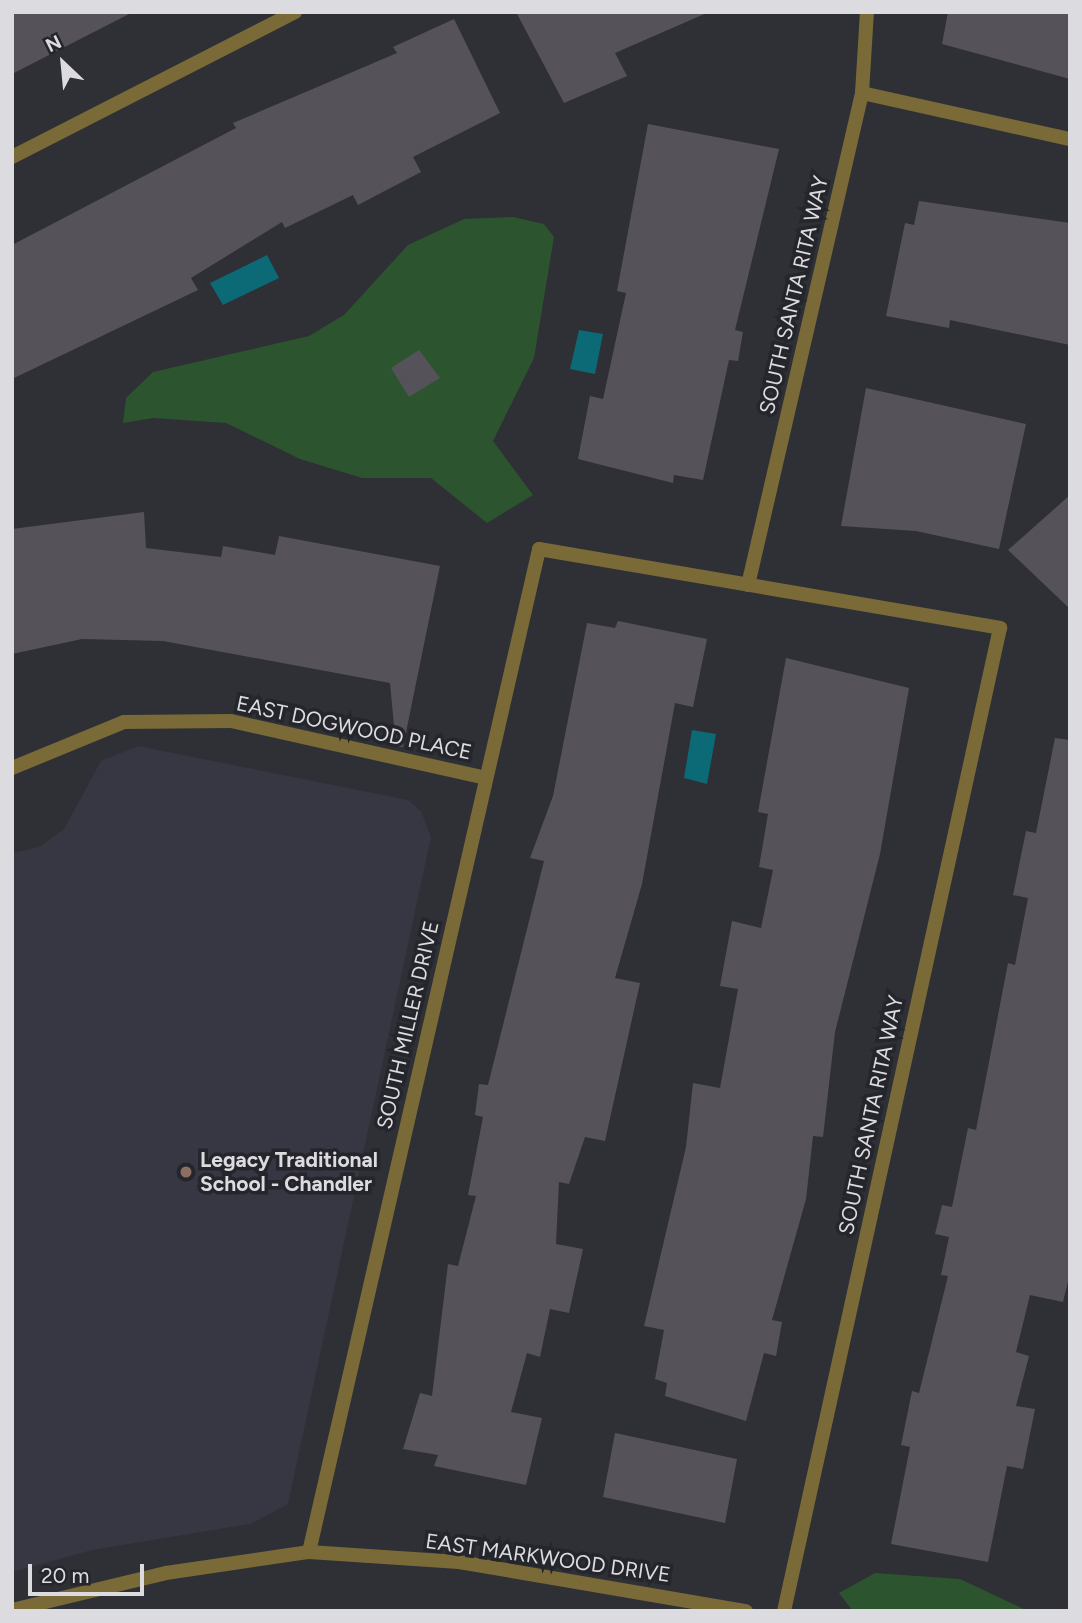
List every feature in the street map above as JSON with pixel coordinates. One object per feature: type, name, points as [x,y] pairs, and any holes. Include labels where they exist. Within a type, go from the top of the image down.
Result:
[{"type":"street","points":[[12,157],[295,12]]},
{"type":"street","name":"SOUTH SANTA RITA WAY","points":[[784,1611],[1000,628],[748,585],[862,93],[867,12]]},
{"type":"street","points":[[862,93],[1070,139]]},
{"type":"street","name":"SOUTH MILLER DRIVE","points":[[309,1552],[539,549],[748,585]]},
{"type":"street","name":"EAST DOGWOOD PLACE","points":[[12,768],[124,722],[231,720],[486,778]]},
{"type":"street","name":"EAST MARKWOOD DRIVE","points":[[12,1610],[153,1575],[309,1552],[459,1562],[746,1611]]},
{"type":"shaded area","name":"Legacy Traditional School - Chandler","points":[[138,746],[408,800],[421,811],[431,837],[288,1504],[250,1524],[92,1550],[12,1572],[12,853],[39,847],[64,829],[101,761]]},
{"type":"green space","points":[[513,217],[544,224],[554,237],[534,358],[493,441],[533,495],[487,523],[431,478],[362,478],[300,459],[226,423],[153,418],[123,423],[126,398],[153,372],[309,336],[344,315],[408,245],[464,219]]},
{"type":"green space","points":[[875,1573],[960,1579],[1028,1611],[853,1611],[839,1593]]},
{"type":"water","points":[[267,255],[279,278],[223,305],[210,283]]},
{"type":"water","points":[[579,330],[603,334],[595,374],[570,369]]},
{"type":"water","points":[[692,730],[716,734],[707,784],[684,778]]},
{"type":"building","points":[[12,12],[133,12],[12,74]]},
{"type":"building","points":[[516,12],[709,12],[615,53],[627,76],[564,103]]},
{"type":"building","points":[[948,12],[1070,12],[1070,79],[942,44]]},
{"type":"building","points":[[454,19],[500,113],[413,157],[421,172],[358,205],[353,195],[285,228],[282,222],[191,278],[198,290],[12,379],[12,245],[236,128],[233,123],[397,53],[393,47]]},
{"type":"building","points":[[648,124],[779,149],[735,330],[743,332],[738,361],[729,360],[703,480],[674,475],[673,483],[578,459],[590,396],[603,399],[626,293],[617,291]]},
{"type":"building","points":[[919,201],[1070,223],[1070,345],[950,320],[949,328],[886,316],[905,223],[914,225]]},
{"type":"building","points":[[419,350],[440,378],[409,397],[391,368]]},
{"type":"building","points":[[866,388],[1026,424],[999,549],[916,531],[841,526]]},
{"type":"building","points":[[1070,495],[1070,609],[1008,550]]},
{"type":"building","points":[[144,512],[146,548],[221,557],[223,546],[275,555],[279,536],[440,566],[403,747],[396,747],[390,683],[163,641],[82,639],[12,654],[12,529]]},
{"type":"building","points":[[618,621],[707,639],[693,707],[675,703],[642,884],[615,978],[640,983],[605,1141],[585,1137],[569,1184],[559,1182],[556,1244],[583,1249],[569,1313],[550,1309],[540,1357],[527,1353],[511,1412],[542,1418],[526,1485],[434,1466],[438,1455],[403,1449],[420,1393],[432,1396],[448,1264],[458,1266],[476,1196],[468,1195],[483,1117],[475,1115],[479,1084],[488,1085],[544,861],[530,858],[553,796],[587,623],[615,628]]},
{"type":"building","points":[[786,658],[909,688],[880,854],[835,1032],[823,1137],[813,1136],[806,1199],[772,1320],[782,1322],[776,1356],[764,1353],[746,1421],[665,1396],[667,1383],[655,1379],[664,1330],[644,1326],[686,1147],[693,1083],[720,1088],[738,989],[720,986],[732,921],[761,928],[773,870],[759,867],[768,814],[758,812]]},
{"type":"building","points":[[1055,738],[1070,740],[1070,1273],[1063,1302],[1030,1295],[1016,1352],[1029,1356],[1016,1406],[1035,1409],[1023,1469],[1007,1466],[988,1562],[891,1544],[910,1447],[901,1445],[912,1391],[919,1393],[948,1276],[941,1275],[949,1237],[935,1234],[942,1205],[952,1207],[968,1128],[976,1130],[1008,963],[1015,965],[1028,898],[1013,895],[1026,831],[1036,833]]},
{"type":"building","points":[[615,1433],[737,1459],[725,1523],[603,1497]]},
{"type":"place","name":"Legacy Traditional School - Chandler","points":[[186,1172]]}]
